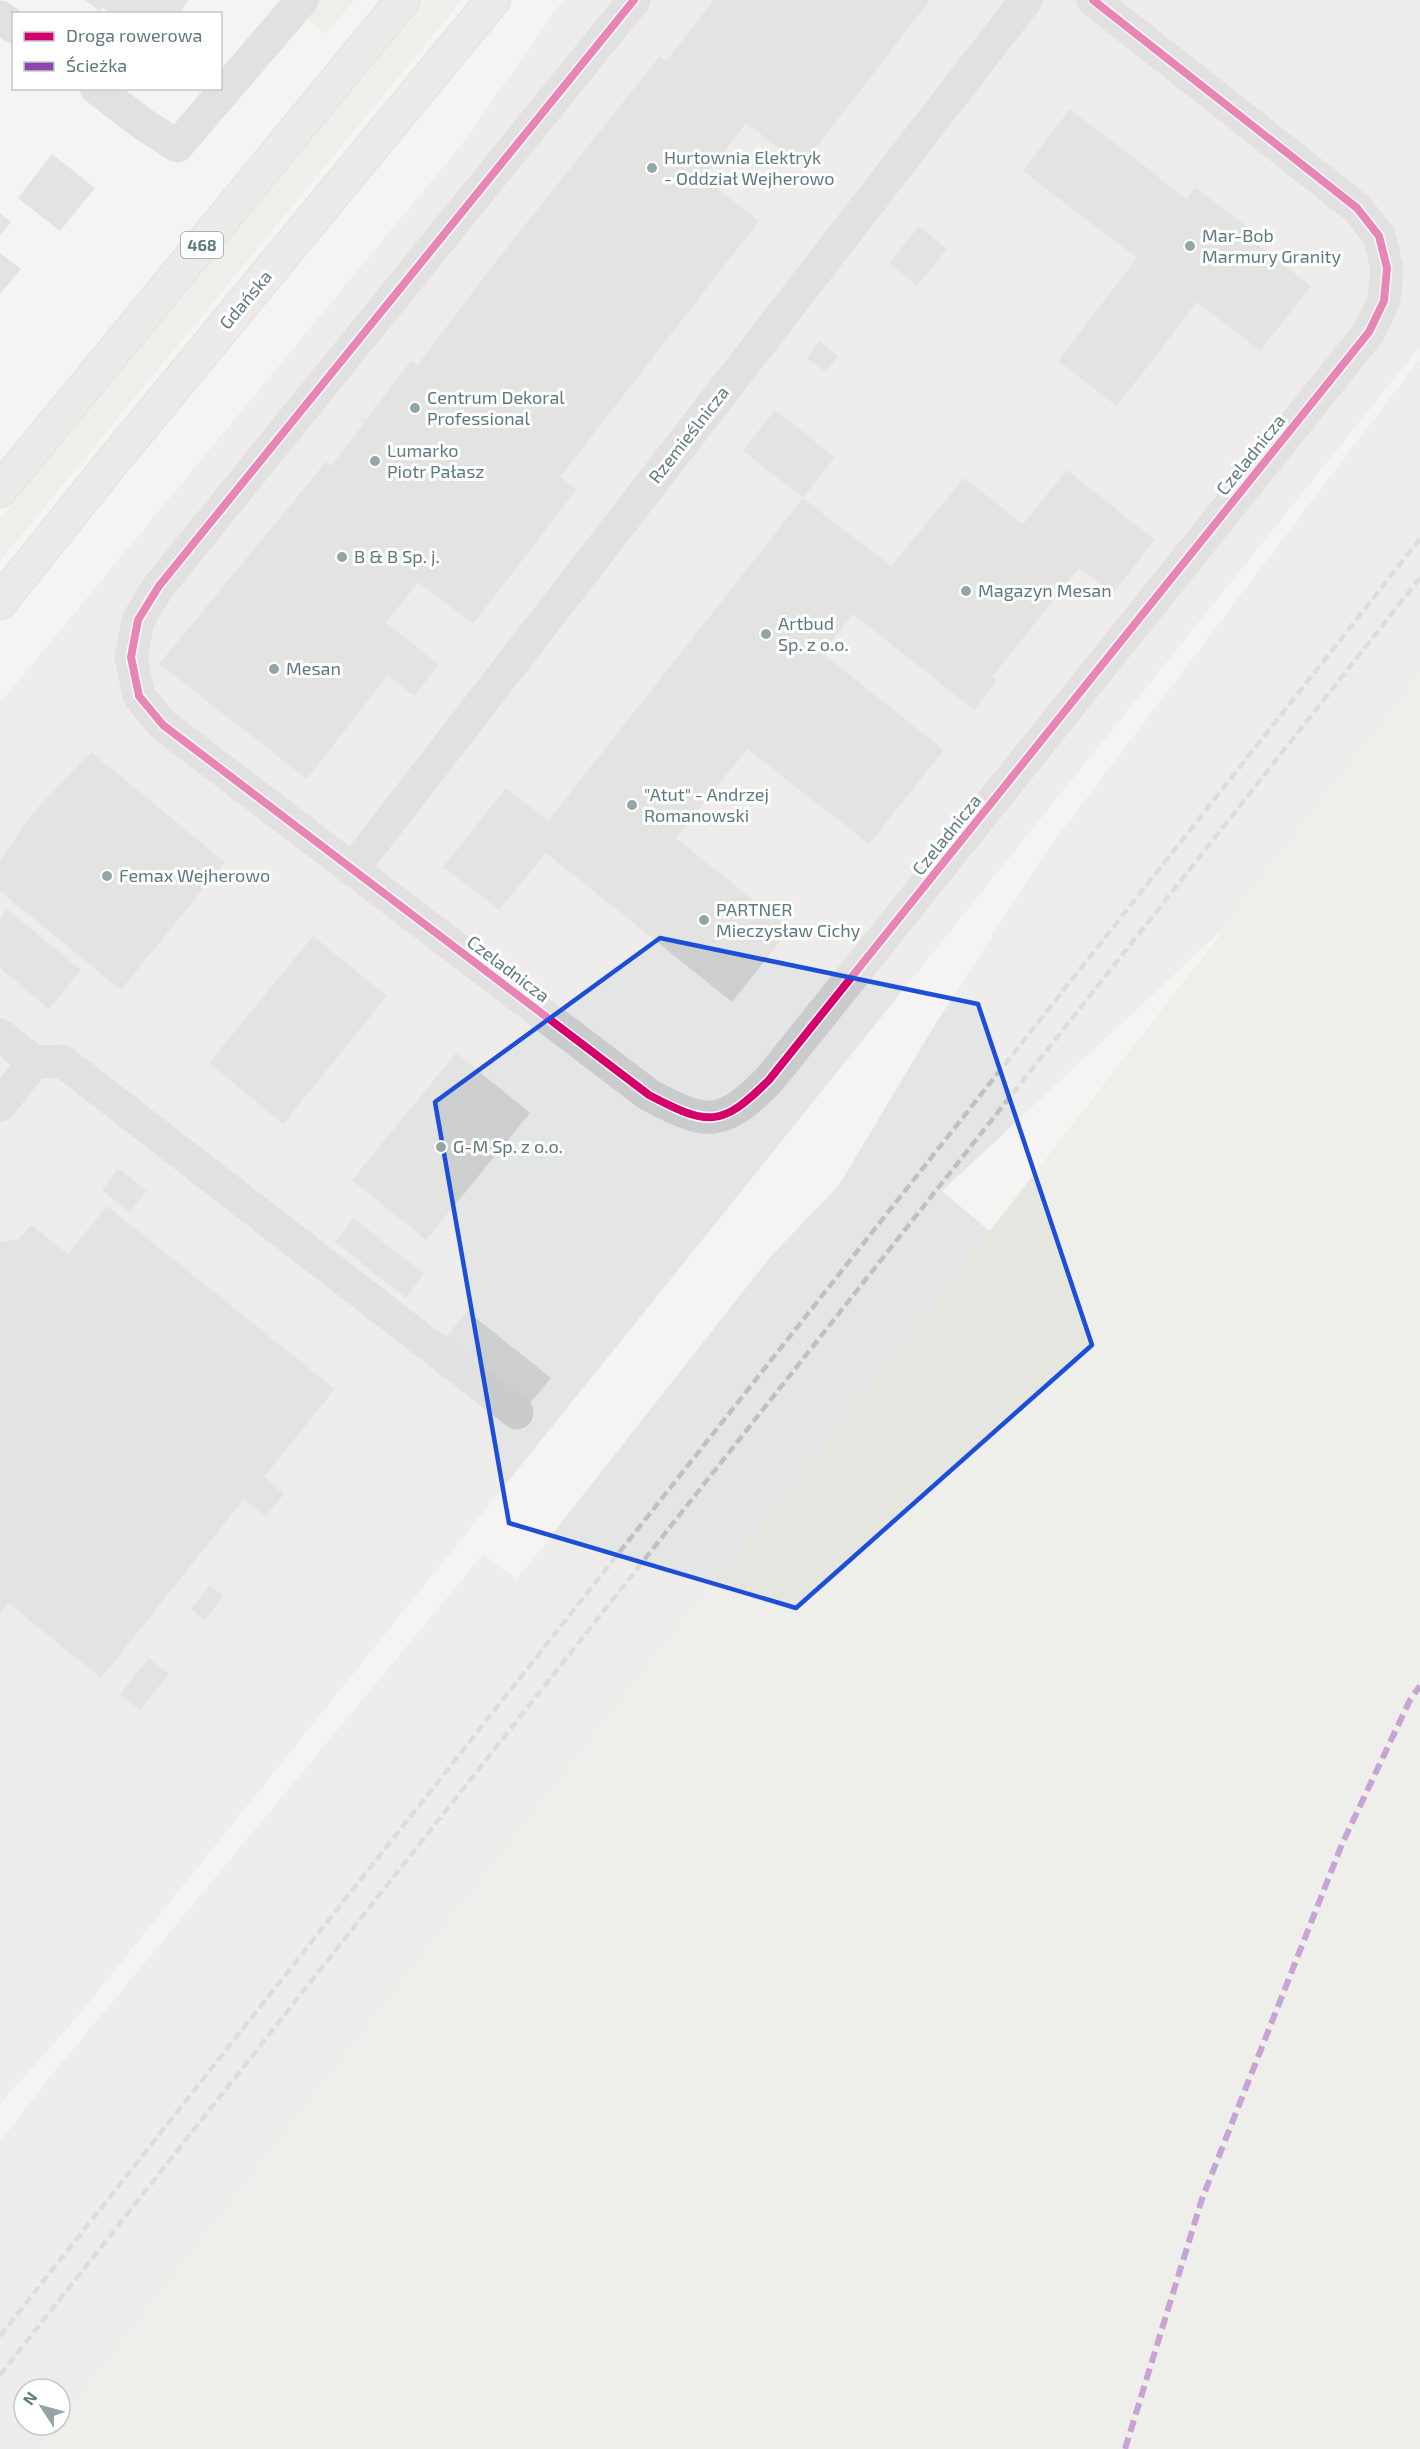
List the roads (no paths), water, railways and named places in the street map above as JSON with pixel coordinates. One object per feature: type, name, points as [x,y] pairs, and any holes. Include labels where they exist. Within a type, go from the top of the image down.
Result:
[{"type":"main road","name":"468","points":[[0,490],[403,0]]},
{"type":"main road","name":"Gdańska","points":[[0,602],[109,466],[493,0]]},
{"type":"main road","points":[[0,610],[29,567]]},
{"type":"street","points":[[99,90],[143,124],[177,146],[302,0]]},
{"type":"street","name":"Czeladnicza","points":[[633,0],[159,586],[138,620],[131,657],[139,696],[162,724],[649,1095],[683,1113],[714,1119],[744,1105],[770,1080],[1369,332],[1384,300],[1387,268],[1379,236],[1358,208],[1093,0]]},
{"type":"street","name":"Rzemieślnicza","points":[[352,870],[1026,0]]},
{"type":"street","points":[[0,1035],[34,1062],[62,1061],[517,1413]]},
{"type":"street","points":[[0,1105],[34,1062]]},
{"type":"railway","points":[[0,2336],[1420,539]]},
{"type":"railway","points":[[0,2375],[1420,578]]},
{"type":"place","name":"Hurtownia Elektryk - Oddział Wejherowo","points":[[652,168]]},
{"type":"place","name":"Mar-Bob Marmury Granity","points":[[1190,246]]},
{"type":"place","name":"Centrum Dekoral Professional","points":[[415,408]]},
{"type":"place","name":"Lumarko Piotr Pałasz","points":[[375,461]]},
{"type":"place","name":"B & B Sp. j.","points":[[342,557]]},
{"type":"place","name":"Magazyn Mesan","points":[[966,591]]},
{"type":"place","name":"Artbud Sp. z o.o.","points":[[766,634]]},
{"type":"place","name":"Mesan","points":[[274,669]]},
{"type":"place","name":"\"Atut\" - Andrzej Romanowski","points":[[632,805]]},
{"type":"place","name":"Femax Wejherowo","points":[[107,876]]},
{"type":"place","name":"PARTNER Mieczysław Cichy","points":[[704,920]]},
{"type":"place","name":"G-M Sp. z o.o.","points":[[441,1147]]}]
